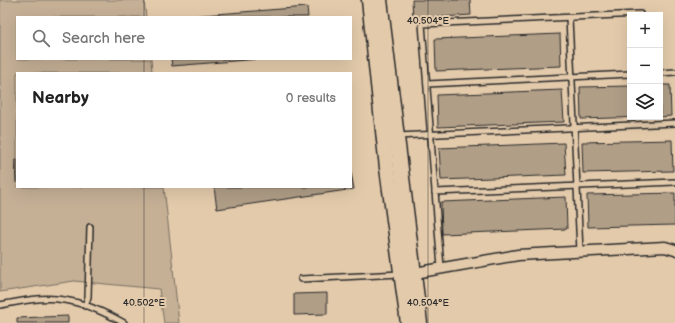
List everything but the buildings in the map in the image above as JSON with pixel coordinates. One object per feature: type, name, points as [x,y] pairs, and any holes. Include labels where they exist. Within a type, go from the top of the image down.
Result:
[{"type":"street","points":[[369,0],[387,168],[408,274],[420,323]]},
{"type":"street","points":[[380,0],[396,136],[408,274],[408,323]]},
{"type":"street","points":[[408,274],[518,255],[665,248],[675,250]]},
{"type":"lane","points":[[441,268],[422,24],[627,15]]},
{"type":"lane","points":[[568,18],[575,128],[580,251]]},
{"type":"lane","points":[[663,73],[675,72]]},
{"type":"lane","points":[[427,84],[627,74]]},
{"type":"lane","points":[[396,136],[675,123]]},
{"type":"lane","points":[[435,192],[675,182]]},
{"type":"lane","points":[[85,306],[88,297],[90,227]]},
{"type":"lane","points":[[301,279],[408,274]]},
{"type":"lane","points":[[0,305],[27,301],[63,299],[85,306],[124,323]]},
{"type":"shaded area","points":[[0,0],[144,0],[146,16],[16,16],[16,60],[151,60],[152,72],[16,72],[16,188],[164,188],[179,323],[164,323],[159,289],[74,281],[0,292]]}]
